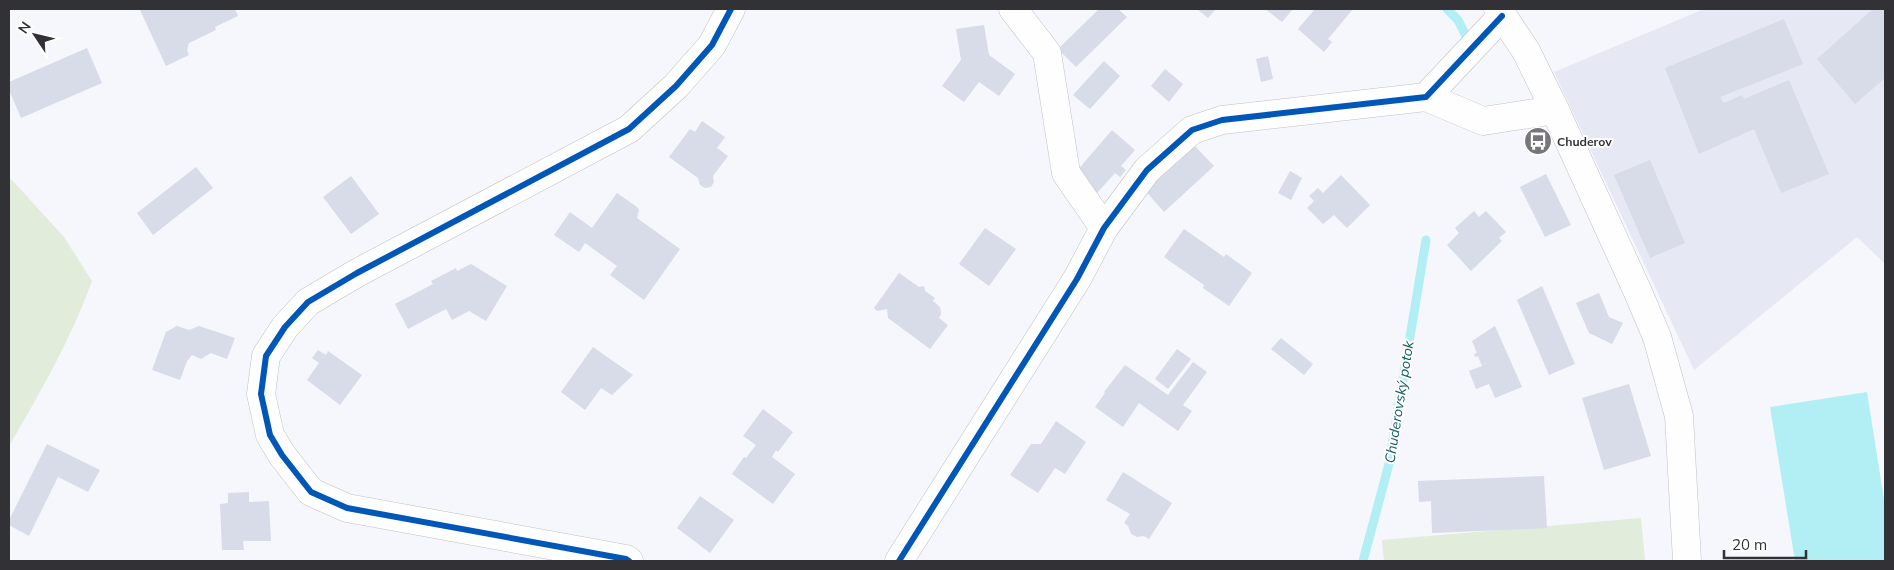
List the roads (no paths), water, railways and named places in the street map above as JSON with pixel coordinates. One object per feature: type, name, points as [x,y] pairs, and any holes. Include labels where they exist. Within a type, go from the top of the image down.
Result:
[{"type":"street","points":[[629,561],[347,508],[311,492],[282,455],[270,435],[261,394],[266,356],[285,327],[308,302],[366,268],[628,129],[676,86],[712,45],[732,9]]},
{"type":"street","points":[[1013,9],[1047,54],[1066,173],[1104,228]]},
{"type":"street","points":[[1426,97],[1456,66],[1495,20],[1526,51],[1555,110],[1657,337],[1679,416],[1687,561]]},
{"type":"street","points":[[899,561],[1078,279],[1104,228],[1147,170],[1192,130],[1222,120],[1426,97],[1483,121],[1555,110]]},
{"type":"water","points":[[1867,392],[1885,506],[1885,561],[1795,561],[1770,407]]},
{"type":"waterway","name":"Chuderovský potok","points":[[1447,9],[1458,20],[1467,38]]},
{"type":"waterway","name":"Chuderovský potok","points":[[1363,561],[1389,464],[1426,240]]},
{"type":"place","name":"Chuderov","points":[[1538,141]]}]
